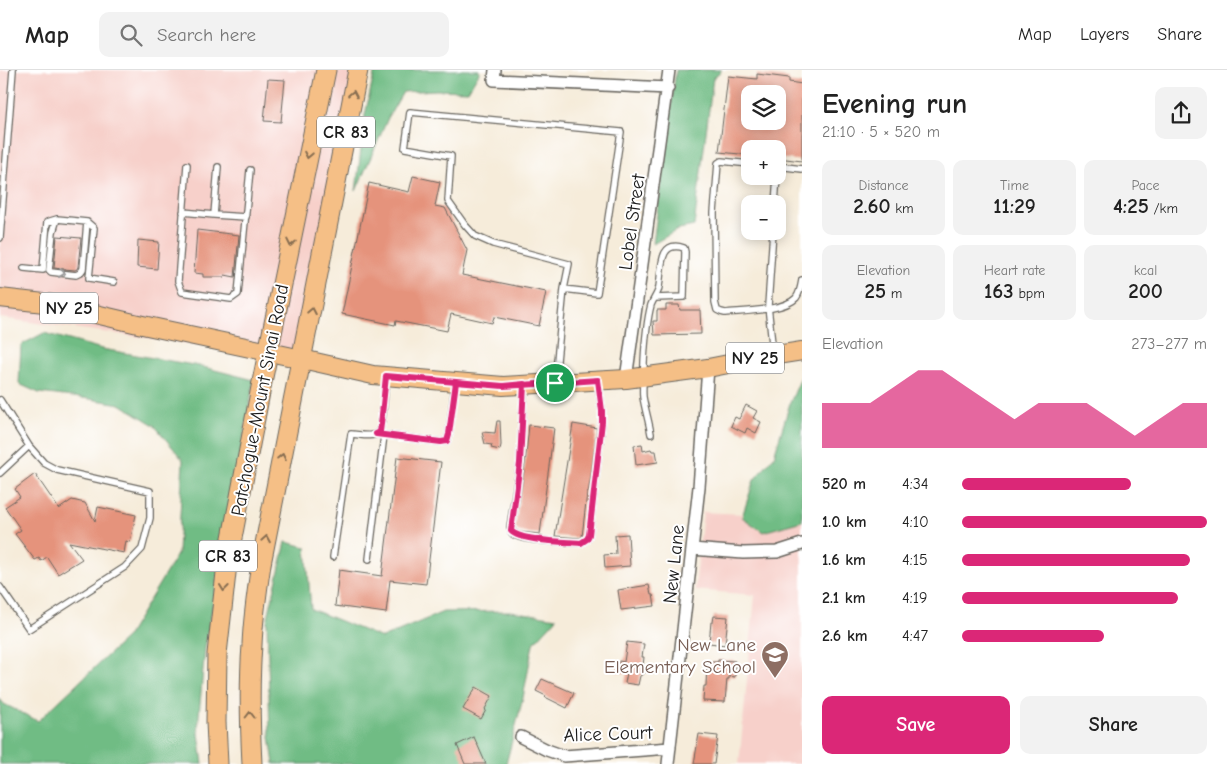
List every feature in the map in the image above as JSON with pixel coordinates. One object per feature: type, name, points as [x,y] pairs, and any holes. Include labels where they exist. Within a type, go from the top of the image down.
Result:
[{"type":"highway","name":"Patchogue-Mount Sinai Road","points":[[218,764],[216,722],[217,654],[226,573],[235,516],[326,70]]},
{"type":"highway","name":"Patchogue-Mount Sinai Road","points":[[252,764],[250,682],[255,604],[268,528],[358,70]]},
{"type":"main road","name":"NY 25","points":[[0,298],[53,304],[373,375],[503,386],[635,378],[708,368],[802,351]]},
{"type":"street","points":[[495,70],[494,80],[668,88]]},
{"type":"street","name":"Lobel Street","points":[[635,378],[669,70]]},
{"type":"street","name":"New Lane","points":[[668,764],[699,486],[708,368]]},
{"type":"street","points":[[692,550],[743,553],[777,552],[802,544]]},
{"type":"street","name":"Alice Court","points":[[521,737],[564,756],[670,748]]},
{"type":"lane","points":[[0,238],[13,70]]},
{"type":"lane","points":[[555,383],[564,289],[569,264],[493,244],[475,236],[448,201],[451,156],[405,148],[410,112],[621,132],[597,293],[564,289]]},
{"type":"lane","points":[[741,163],[721,161],[718,163],[714,212],[715,302],[717,310],[721,312],[768,309],[789,303],[795,300],[799,294],[802,280]]},
{"type":"lane","points":[[187,165],[178,281],[182,292],[231,299],[238,294],[250,170]]},
{"type":"lane","points":[[214,215],[218,167]]},
{"type":"lane","points":[[786,167],[802,169]]},
{"type":"lane","points":[[184,212],[246,217]]},
{"type":"lane","points":[[57,219],[53,232],[49,270],[51,272],[76,275],[83,269],[88,222]]},
{"type":"lane","points":[[24,268],[43,270],[47,222],[57,219],[88,222],[94,228],[89,278],[114,282]]},
{"type":"lane","points":[[772,240],[768,309],[773,355]]},
{"type":"lane","points":[[651,434],[644,397],[635,378],[646,341],[652,303],[658,291],[664,254],[667,249],[672,247],[679,246],[684,248],[684,297],[655,298]]},
{"type":"lane","points":[[376,434],[380,432],[386,376]]},
{"type":"lane","points":[[524,384],[520,463],[511,531],[514,534],[531,539],[581,543],[589,535],[602,422],[598,380]]},
{"type":"lane","points":[[334,556],[351,434],[368,436],[376,434],[441,442],[447,441],[456,382]]},
{"type":"lane","points":[[0,400],[28,446],[44,463],[57,470],[150,490],[150,518],[142,549],[125,567],[29,629],[0,587]]},
{"type":"lane","points":[[369,559],[384,435]]},
{"type":"lane","points":[[0,473],[28,446]]},
{"type":"shaded area","points":[[0,70],[359,70],[302,359],[0,318]]},
{"type":"shaded area","name":"New Lane Elementary School","points":[[703,512],[802,517],[802,764],[739,764],[755,595],[695,590]]},
{"type":"green space","points":[[375,70],[479,70],[479,73],[468,91],[403,92],[388,118],[356,191],[365,115]]},
{"type":"green space","points":[[676,70],[722,70],[713,78],[694,226],[679,229],[653,244]]},
{"type":"green space","points":[[44,333],[102,349],[199,366],[254,380],[205,648],[198,726],[203,764],[0,764],[0,699],[4,704],[38,721],[127,637],[178,553],[183,460],[154,425],[120,404],[39,393],[19,384],[21,345]]},
{"type":"green space","points":[[802,375],[802,521],[763,532],[742,517],[754,480],[774,456],[790,403]]},
{"type":"green space","points":[[286,542],[306,547],[311,609],[382,638],[443,612],[510,611],[557,618],[533,644],[523,698],[506,764],[274,764],[270,737],[267,621]]},
{"type":"building","points":[[757,74],[789,78],[789,82],[802,84],[802,161],[786,159],[786,140],[741,140],[741,154],[719,152],[728,76],[757,79]]},
{"type":"building","points":[[268,79],[285,80],[281,122],[264,121]]},
{"type":"building","points":[[413,176],[440,182],[435,206],[445,208],[467,250],[462,275],[546,292],[539,326],[494,317],[492,323],[451,314],[447,331],[396,321],[395,325],[342,314],[369,183],[409,192]]},
{"type":"building","points":[[197,230],[239,235],[235,277],[225,275],[224,277],[203,277],[203,274],[194,273]]},
{"type":"building","points":[[57,236],[81,238],[77,269],[54,268]]},
{"type":"building","points":[[138,240],[159,242],[157,269],[137,267]]},
{"type":"building","points":[[666,305],[679,305],[680,310],[700,310],[701,334],[654,335],[653,321],[657,321],[657,310],[666,310]]},
{"type":"building","points":[[746,405],[757,411],[753,418],[761,422],[756,433],[747,428],[745,433],[731,426],[735,417],[739,419]]},
{"type":"building","points":[[497,421],[500,421],[500,450],[491,448],[492,445],[485,444],[482,432],[495,433]]},
{"type":"building","points":[[573,424],[597,428],[582,537],[580,538],[555,536]]},
{"type":"building","points":[[529,425],[554,428],[540,534],[520,532],[515,527]]},
{"type":"building","points":[[642,444],[643,451],[651,449],[656,451],[658,462],[636,465],[634,445]]},
{"type":"building","points":[[397,457],[441,462],[426,584],[390,580],[386,613],[335,606],[339,570],[382,576]]},
{"type":"building","points":[[35,474],[59,509],[72,500],[85,503],[95,521],[98,507],[136,515],[130,542],[126,541],[124,553],[69,542],[82,559],[58,574],[47,557],[41,561],[39,558],[35,560],[15,534],[21,530],[5,507],[20,497],[15,489]]},
{"type":"building","points":[[628,534],[630,566],[605,568],[604,555],[616,554],[615,535]]},
{"type":"building","points":[[649,585],[655,606],[621,610],[618,590]]},
{"type":"building","points":[[714,616],[728,617],[725,645],[709,643],[711,622],[713,622]]},
{"type":"building","points":[[627,642],[644,644],[642,657],[644,657],[643,666],[646,672],[640,676],[638,685],[625,683],[627,673],[617,672],[619,661],[624,662]]},
{"type":"building","points":[[718,660],[735,661],[735,677],[729,676],[729,679],[727,679],[725,702],[703,701],[707,662],[718,662]]},
{"type":"building","points":[[542,679],[574,693],[567,708],[536,691]]},
{"type":"building","points":[[476,687],[492,696],[481,719],[463,709]]},
{"type":"building","points":[[699,734],[718,736],[714,764],[694,764]]},
{"type":"building","points":[[474,737],[486,764],[465,764],[457,745]]},
{"type":"place","name":"New Lane Elementary School","points":[[775,679]]},
{"type":"route","points":[[555,383],[524,384],[503,386],[386,376],[380,432],[376,434],[441,442],[447,441],[456,382],[503,386],[524,384],[520,463],[510,527],[511,531],[518,536],[531,539],[581,543],[589,535],[602,422],[598,380],[555,383]]}]
